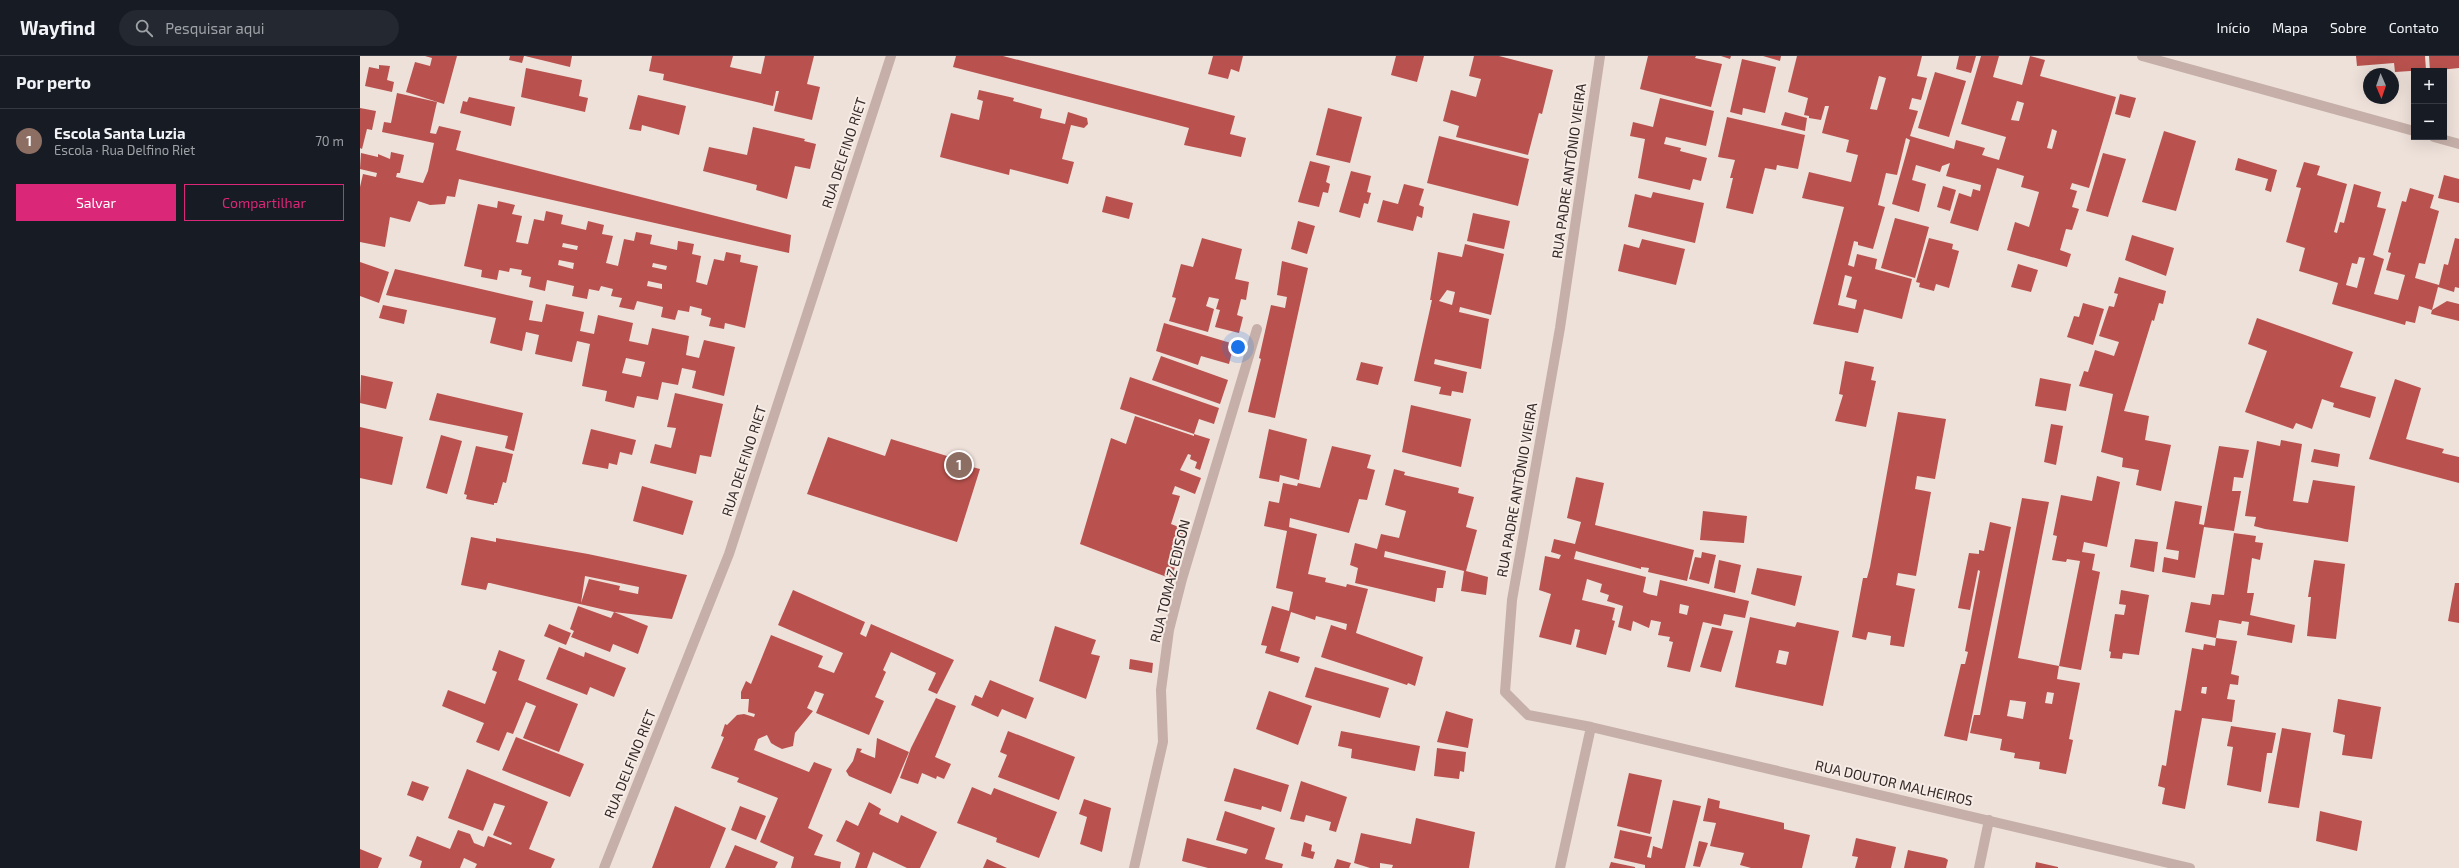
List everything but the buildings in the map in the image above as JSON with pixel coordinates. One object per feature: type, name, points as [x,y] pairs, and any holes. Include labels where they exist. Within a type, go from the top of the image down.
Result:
[{"type":"street","name":"RUA DELFINO RIET","points":[[604,868],[728,554],[891,56]]},
{"type":"street","name":"RUA PADRE ANTÔNIO VIEIRA","points":[[1591,727],[1528,715],[1505,692],[1512,600],[1560,328],[1600,56]]},
{"type":"street","points":[[2142,56],[2411,130]]},
{"type":"street","points":[[2445,140],[2459,144]]},
{"type":"street","name":"RUA TOMAZ EDISON","points":[[1134,868],[1162,742],[1161,690],[1169,630],[1185,571],[1257,330]]},
{"type":"street","name":"RUA DOUTOR MALHEIROS","points":[[1591,727],[2190,868]]},
{"type":"street","points":[[1560,868],[1591,727]]},
{"type":"street","points":[[1979,868],[1989,820]]},
{"type":"place","name":"Escola Santa Luzia","points":[[959,465]]}]
